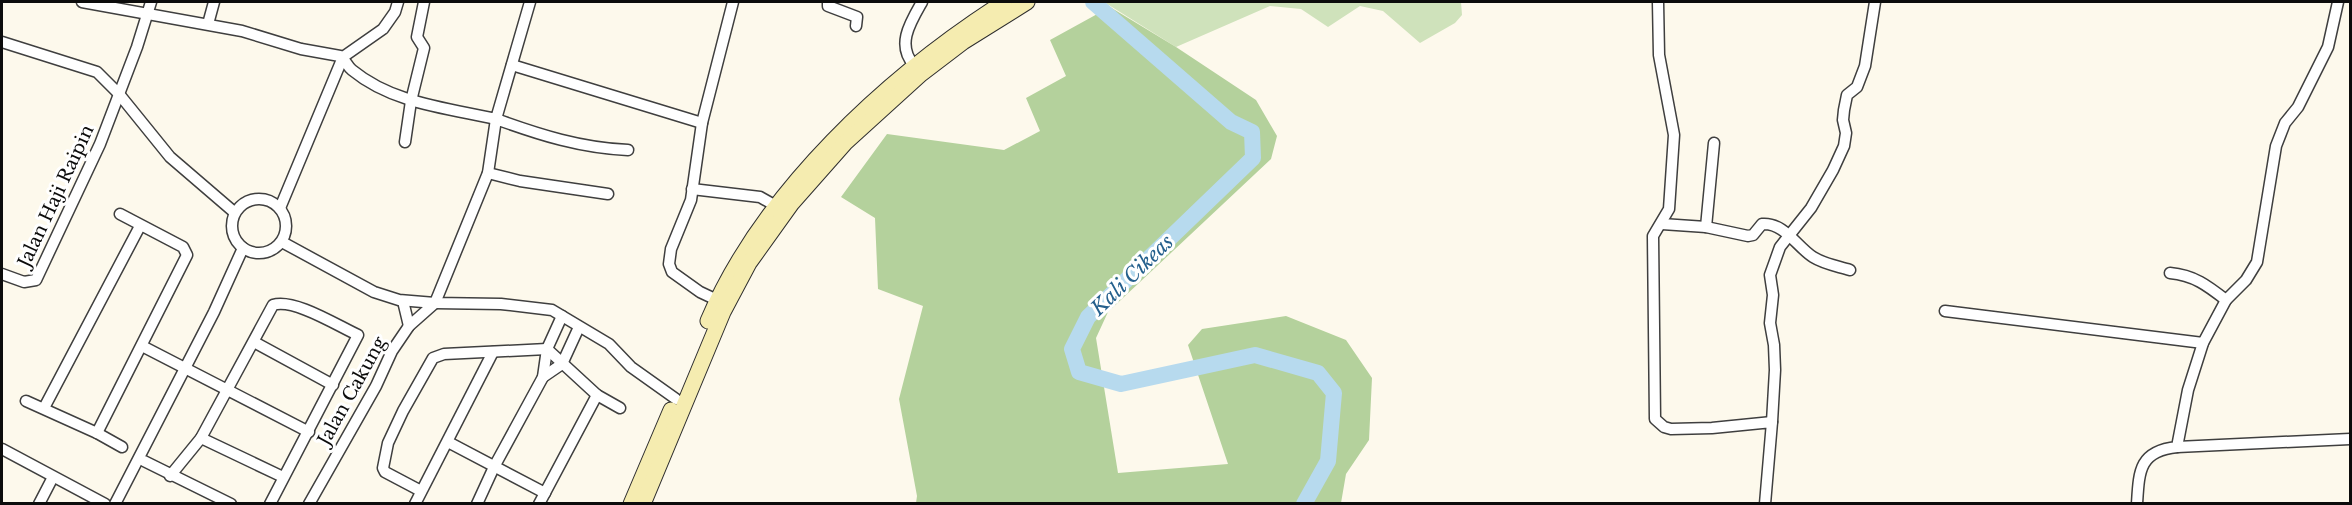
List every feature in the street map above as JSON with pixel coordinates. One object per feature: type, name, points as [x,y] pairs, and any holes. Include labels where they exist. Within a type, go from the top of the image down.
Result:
[{"type":"main road","points":[[631,504],[717,300],[752,239],[836,136],[914,65],[1004,2]]},
{"type":"main road","points":[[643,504],[723,312],[784,202],[921,74],[963,42],[1025,2]]},
{"type":"street","points":[[82,2],[242,31],[301,49],[343,57],[350,69],[389,92],[411,101],[496,118],[542,136],[584,147],[628,150]]},
{"type":"street","points":[[119,94],[151,2]]},
{"type":"street","points":[[208,24],[214,2]]},
{"type":"street","points":[[280,208],[343,57],[383,29],[398,2]]},
{"type":"street","points":[[405,142],[411,101],[423,48],[417,38],[424,2]]},
{"type":"street","points":[[435,303],[488,173],[496,118],[530,2]]},
{"type":"street","points":[[717,300],[700,292],[672,272],[669,264],[671,249],[691,200],[702,123],[733,2]]},
{"type":"street","points":[[828,2],[828,6],[857,17],[856,26]]},
{"type":"street","points":[[914,65],[907,57],[905,45],[921,2]]},
{"type":"street","points":[[1658,2],[1659,55],[1674,135],[1669,209],[1653,236],[1655,419],[1664,427],[1671,429],[1712,428],[1772,422]]},
{"type":"street","points":[[1765,504],[1775,370],[1770,324],[1773,295],[1770,275],[1780,247],[1788,234],[1811,208],[1844,146],[1845,103],[1847,95],[1857,87],[1865,66],[1875,2]]},
{"type":"street","points":[[2177,447],[2188,390],[2203,343],[2226,300],[2246,280],[2257,262],[2276,146],[2285,123],[2298,107],[2328,47],[2338,2]]},
{"type":"street","points":[[2,42],[97,72],[119,94],[170,157],[234,212]]},
{"type":"street","points":[[512,65],[702,123]]},
{"type":"street","name":"Jalan Haji Raipin","points":[[2,274],[24,282],[36,280],[100,144],[119,94]]},
{"type":"street","points":[[1706,227],[1714,142]]},
{"type":"street","points":[[488,173],[520,181],[608,194]]},
{"type":"street","points":[[692,189],[784,202]]},
{"type":"street","points":[[258,198],[270,200],[280,208],[286,218],[287,231],[282,242],[274,249],[264,253],[253,253],[243,248],[232,231],[234,212],[246,202],[258,198]]},
{"type":"street","points":[[98,433],[187,255],[183,246],[140,226],[120,213]]},
{"type":"street","points":[[1662,224],[1706,227],[1738,232],[1748,237],[1765,223],[1788,234],[1798,246],[1813,257],[1827,264],[1850,270]]},
{"type":"street","points":[[44,408],[140,226]]},
{"type":"street","points":[[282,242],[374,292],[403,301],[501,304],[552,310],[609,344],[631,367],[676,399]]},
{"type":"street","points":[[115,504],[214,312],[243,248]]},
{"type":"street","points":[[2170,273],[2196,279],[2226,300]]},
{"type":"street","points":[[403,301],[409,326]]},
{"type":"street","points":[[171,476],[201,438],[273,305],[281,302],[302,309],[358,335],[270,504]]},
{"type":"street","name":"Jalan Cakung","points":[[309,504],[376,386],[392,351],[409,326],[435,303]]},
{"type":"street","points":[[1945,310],[2203,343]]},
{"type":"street","points":[[477,504],[494,467],[543,377],[547,349],[562,316]]},
{"type":"street","points":[[543,377],[562,364],[579,327]]},
{"type":"street","points":[[254,342],[333,385]]},
{"type":"street","points":[[142,346],[309,432]]},
{"type":"street","points":[[421,491],[385,472],[383,468],[388,443],[403,411],[434,358],[444,354],[547,349],[597,395],[620,408]]},
{"type":"street","points":[[415,504],[493,352]]},
{"type":"street","points":[[539,504],[597,395]]},
{"type":"street","points":[[26,400],[98,433],[122,447]]},
{"type":"street","points":[[201,438],[283,477]]},
{"type":"street","points":[[2137,504],[2139,474],[2146,460],[2159,450],[2177,447],[2350,439]]},
{"type":"street","points":[[448,442],[545,493]]},
{"type":"street","points":[[2,449],[105,504]]},
{"type":"street","points":[[144,461],[231,504]]},
{"type":"street","points":[[39,504],[53,477]]},
{"type":"green space","points":[[1104,2],[1461,2],[1462,15],[1455,23],[1420,43],[1383,11],[1360,6],[1328,27],[1301,9],[1270,6],[1176,47]]},
{"type":"green space","points":[[1110,7],[1256,100],[1277,136],[1271,159],[1108,312],[1096,338],[1118,473],[1228,464],[1188,345],[1202,329],[1286,316],[1346,340],[1372,378],[1369,440],[1346,474],[1341,503],[916,503],[917,496],[899,399],[923,306],[878,289],[875,218],[841,197],[887,134],[1004,150],[1040,131],[1026,98],[1066,76],[1050,40]]},
{"type":"waterway","name":"Kali Cikeas","points":[[1093,2],[1231,122],[1252,132],[1253,158],[1088,317],[1072,349],[1079,372],[1121,384],[1255,355],[1318,373],[1334,393],[1328,461],[1304,504]]}]
